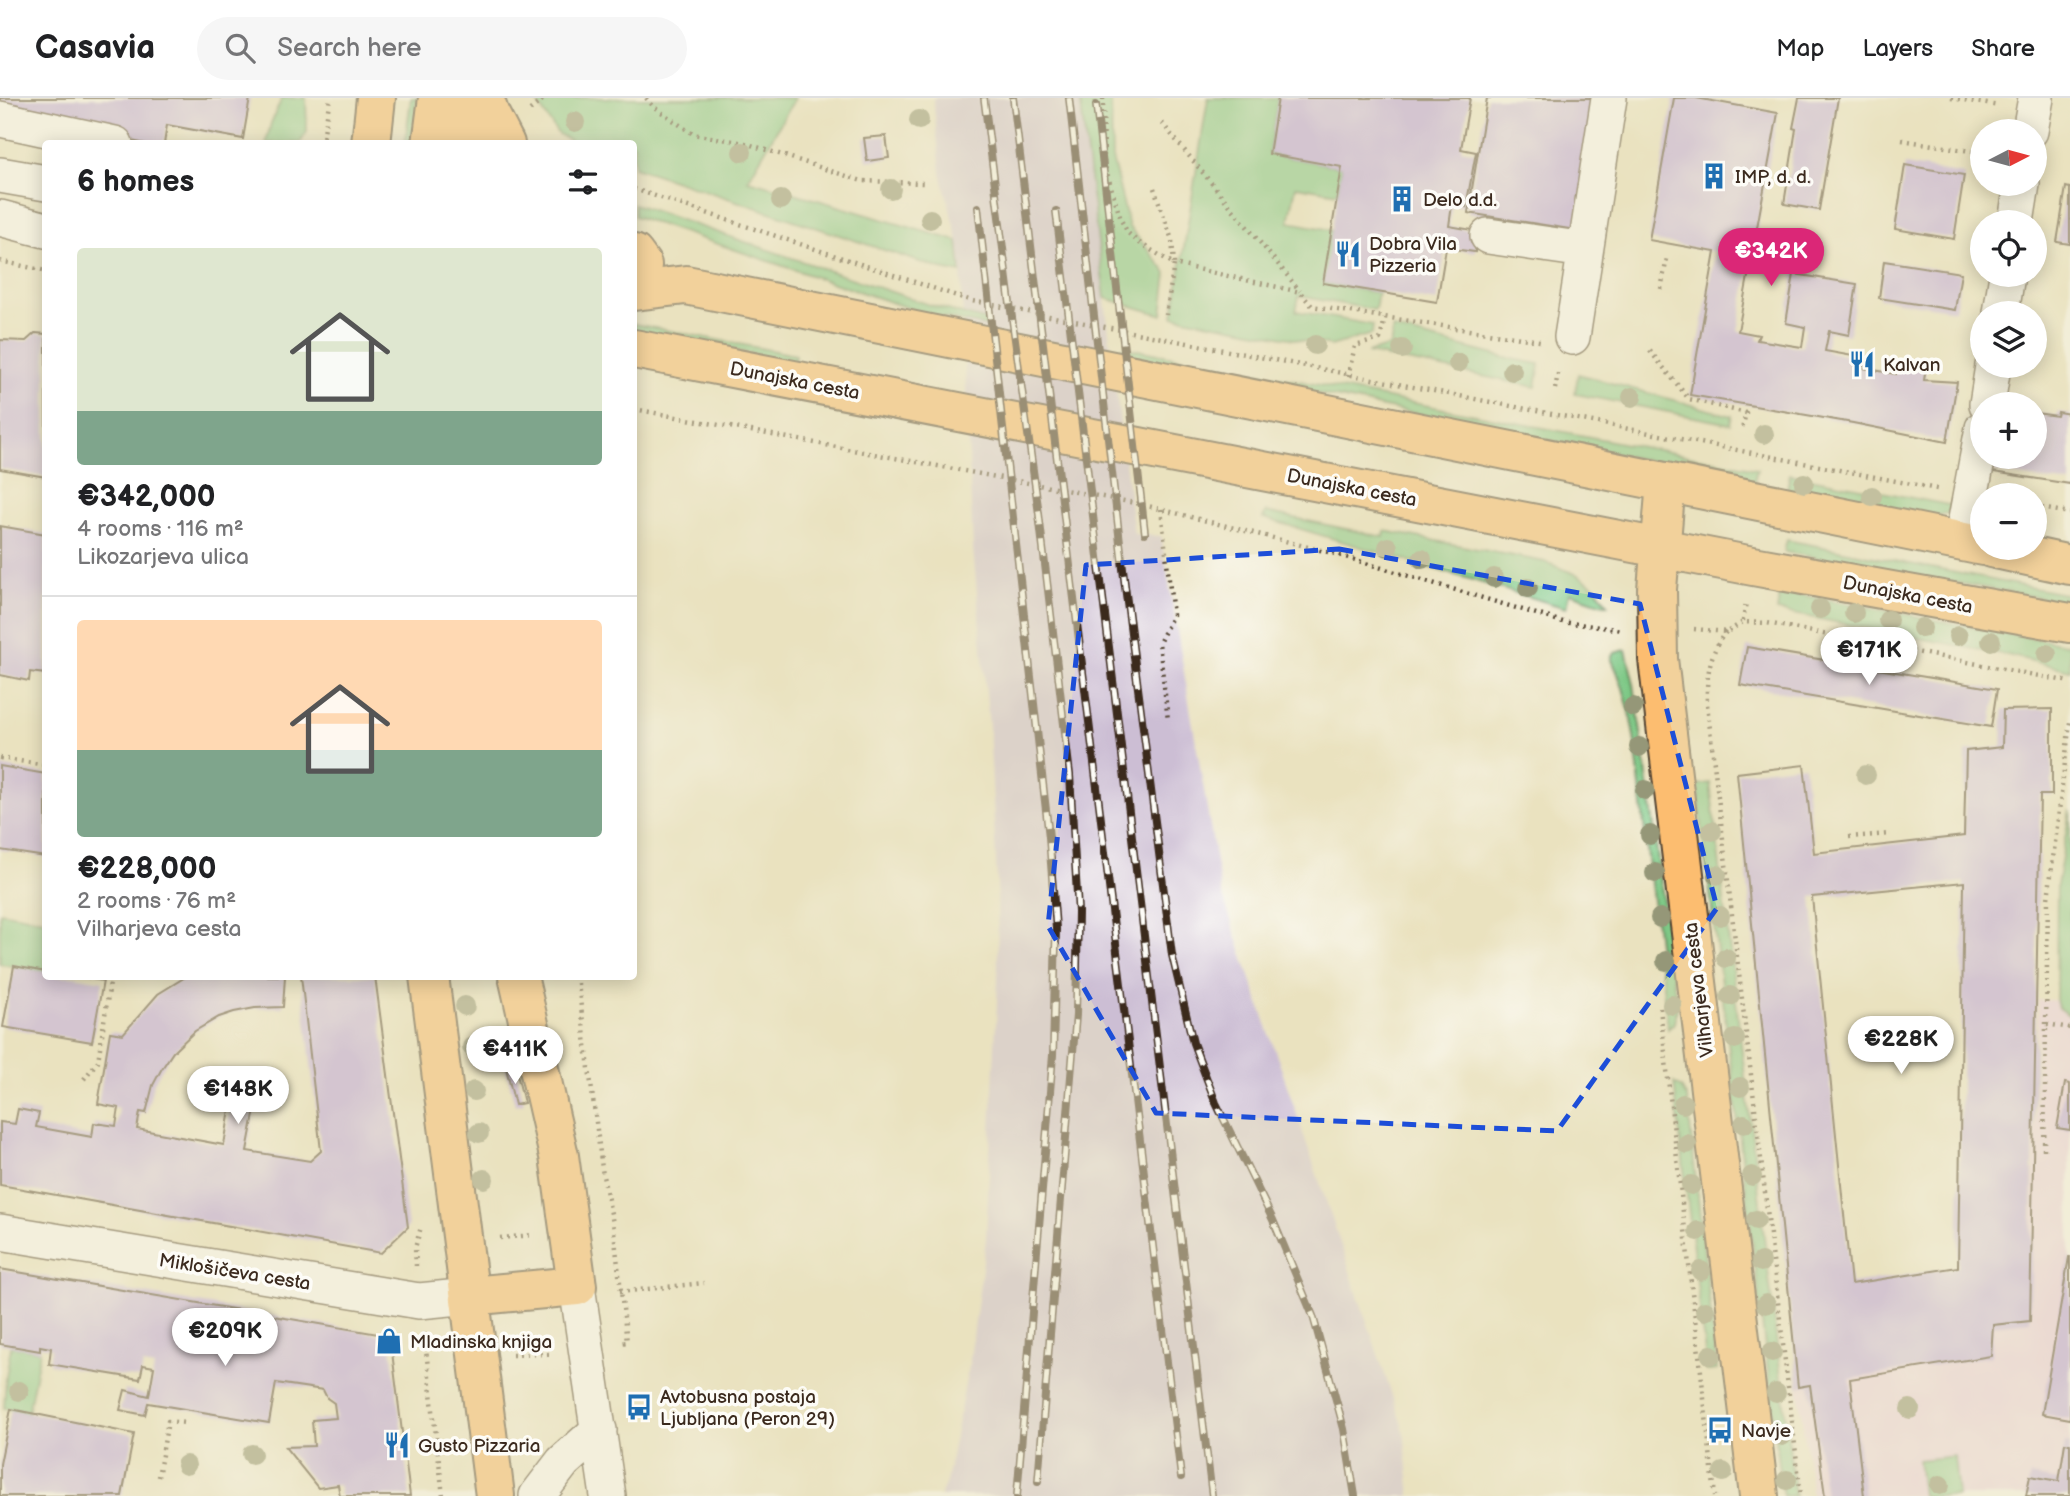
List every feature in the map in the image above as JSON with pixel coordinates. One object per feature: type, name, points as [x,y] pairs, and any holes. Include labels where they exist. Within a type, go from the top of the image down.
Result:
[{"type":"main road","points":[[371,140],[376,98]]},
{"type":"main road","points":[[433,140],[439,98]]},
{"type":"main road","points":[[454,98],[470,140]]},
{"type":"main road","points":[[484,98],[490,115],[514,129]]},
{"type":"main road","points":[[637,268],[686,285],[1970,543]]},
{"type":"main road","name":"Dunajska cesta","points":[[637,350],[1660,547],[2070,623]]},
{"type":"main road","points":[[637,370],[706,364]]},
{"type":"main road","name":"Vilharjeva cesta","points":[[1667,482],[1657,589],[1658,659],[1759,1496]]},
{"type":"main road","points":[[2047,560],[2070,565]]},
{"type":"main road","points":[[430,980],[495,1496]]},
{"type":"main road","points":[[470,1296],[577,1286],[559,1156],[519,980]]},
{"type":"street","points":[[1561,340],[1585,250],[1609,98]]},
{"type":"street","points":[[2019,102],[2025,119]]},
{"type":"street","points":[[0,119],[97,140]]},
{"type":"street","points":[[0,175],[42,182]]},
{"type":"street","points":[[0,218],[42,229]]},
{"type":"street","points":[[1488,236],[1585,250]]},
{"type":"street","name":"Miklošičeva cesta","points":[[0,1232],[419,1301],[470,1296]]},
{"type":"street","points":[[577,1286],[608,1496]]},
{"type":"street","points":[[537,1496],[563,1462],[599,1430]]},
{"type":"path","points":[[323,140],[330,98]]},
{"type":"path","points":[[514,129],[545,98]]},
{"type":"path","points":[[646,98],[654,107],[693,134],[745,143],[862,181],[923,184]]},
{"type":"path","points":[[1103,98],[1104,163],[1121,220],[1128,233],[1174,264],[1300,292]]},
{"type":"path","points":[[1951,98],[2019,102]]},
{"type":"path","points":[[1162,123],[1312,306],[1384,318],[1561,340]]},
{"type":"path","points":[[1902,140],[1970,151]]},
{"type":"path","points":[[1154,188],[1172,240],[1174,264],[1166,315]]},
{"type":"path","points":[[637,190],[972,301],[1943,491]]},
{"type":"path","points":[[1661,289],[1667,258]]},
{"type":"path","points":[[0,261],[42,270]]},
{"type":"path","points":[[1348,376],[1355,346],[1380,339],[1384,318]]},
{"type":"path","points":[[1650,351],[1689,399],[1746,412],[1742,429]]},
{"type":"path","points":[[1555,389],[1559,370]]},
{"type":"path","points":[[637,410],[1161,509],[1319,550],[1578,625],[1620,630]]},
{"type":"path","points":[[1161,509],[1173,615],[1159,643],[1168,720]]},
{"type":"path","points":[[2047,509],[2070,513]]},
{"type":"path","points":[[1743,622],[1747,593]]},
{"type":"path","points":[[1801,1496],[1707,704],[1709,668],[1717,646],[1727,632],[1743,622],[1767,623],[2070,682]]},
{"type":"path","points":[[1691,629],[1727,632]]},
{"type":"path","points":[[2044,1150],[2048,899],[2067,767],[2070,722]]},
{"type":"path","points":[[0,758],[42,764]]},
{"type":"path","points":[[1849,837],[1889,834]]},
{"type":"path","points":[[84,1079],[98,1061],[110,980]]},
{"type":"path","points":[[578,980],[603,1176],[613,1223],[627,1342]]},
{"type":"path","name":"Vilharjeva cesta","points":[[1659,1003],[1715,1496]]},
{"type":"path","points":[[2047,1024],[2070,1028]]},
{"type":"path","points":[[498,1239],[535,1234]]},
{"type":"path","points":[[620,1292],[704,1283]]},
{"type":"path","points":[[422,1324],[443,1496]]},
{"type":"path","points":[[516,1355],[557,1354]]},
{"type":"path","points":[[158,1477],[168,1421],[186,1423]]},
{"type":"highlighted area","points":[[1339,549],[1640,604],[1717,908],[1557,1131],[1156,1113],[1048,926],[1086,565]]},
{"type":"shaded area","points":[[933,98],[1080,98],[1134,534],[1161,536],[1221,891],[1404,1431],[1411,1496],[940,1496],[946,1482],[970,1359],[986,1239],[998,980],[997,880],[989,726],[973,549],[961,273],[958,241],[941,173]]},
{"type":"shaded area","points":[[2070,810],[2070,1496],[1812,1496],[1798,1387],[1990,1356],[1993,1325],[2030,1320],[2038,1000],[2056,1000],[2057,885]]},
{"type":"green space","points":[[282,98],[306,98],[307,132],[302,140],[267,140]]},
{"type":"green space","points":[[411,98],[417,98],[412,140],[405,140]]},
{"type":"green space","points":[[534,98],[795,98],[748,180],[958,241],[961,273],[941,269],[637,168],[637,140],[570,140],[558,134]]},
{"type":"green space","points":[[1080,98],[1111,98],[1112,158],[1129,227],[1167,273],[1162,315],[1105,298]]},
{"type":"green space","points":[[1208,98],[1278,98],[1269,154],[1342,167],[1338,193],[1296,186],[1289,222],[1332,230],[1324,283],[1378,293],[1375,310],[1299,296],[1296,311],[1373,325],[1372,334],[1331,346],[1173,316]]},
{"type":"green space","points":[[637,205],[930,305],[987,321],[987,326],[929,315],[637,217]]},
{"type":"green space","points":[[637,325],[796,355],[795,362],[637,332]]},
{"type":"green space","points":[[1393,329],[1540,364],[1536,387],[1367,353],[1390,346]]},
{"type":"green space","points":[[1122,347],[1757,469],[1754,482],[1122,354]]},
{"type":"green space","points":[[1578,374],[1732,416],[1730,424],[1575,394]]},
{"type":"green space","points":[[1790,474],[1954,506],[1946,514],[1934,517],[1787,489]]},
{"type":"green space","points":[[1266,512],[1384,537],[1385,531],[1545,562],[1578,575],[1594,586],[1608,604],[1569,593],[1566,608],[1263,518]]},
{"type":"green space","points":[[1787,540],[2070,595],[2070,603],[1784,552]]},
{"type":"green space","points":[[1780,591],[2060,643],[2070,646],[2070,670],[2007,655],[1777,611]]},
{"type":"green space","points":[[1626,650],[1634,684],[1677,1008],[1674,1023],[1668,1029],[1634,735],[1625,695],[1611,658],[1614,653]]},
{"type":"green space","points":[[1710,783],[1795,1496],[1783,1496],[1697,785]]},
{"type":"green space","points":[[2070,810],[2070,1016],[2058,1008],[2056,1000],[2057,885]]},
{"type":"green space","points":[[0,912],[42,919],[42,971],[0,964]]},
{"type":"green space","points":[[1674,1083],[1682,1089],[1687,1098],[1717,1370],[1707,1371]]},
{"type":"green space","points":[[11,1346],[40,1351],[28,1413],[4,1408]]},
{"type":"green space","points":[[1954,1456],[1958,1496],[1922,1496],[1918,1460]]},
{"type":"building","points":[[0,98],[250,98],[243,139],[167,125],[165,140],[127,140],[79,130],[0,107]]},
{"type":"building","name":"Delo d.d.","points":[[1278,98],[1470,98],[1461,149],[1476,152],[1466,207],[1452,205],[1449,226],[1478,231],[1475,252],[1446,248],[1437,302],[1323,283],[1342,167],[1269,154]]},
{"type":"building","points":[[1487,98],[1598,98],[1576,230],[1468,213]]},
{"type":"building","points":[[1674,98],[1696,98],[1778,113],[1738,331],[1759,335],[1757,340],[1802,347],[1805,327],[1786,323],[1794,274],[1857,284],[1849,335],[1829,331],[1825,351],[1864,358],[1863,368],[1896,374],[1898,362],[1926,367],[1924,380],[1957,382],[1947,442],[1690,395],[1715,252],[1649,240]]},
{"type":"building","points":[[1799,98],[1838,98],[1819,210],[1784,204]]},
{"type":"building","points":[[886,136],[889,158],[867,161],[864,138]]},
{"type":"building","points":[[1905,165],[1964,175],[1954,239],[1895,229]]},
{"type":"building","points":[[2066,187],[2070,188],[2070,244],[2057,242]]},
{"type":"building","points":[[1884,261],[1961,273],[1955,310],[1879,298]]},
{"type":"building","points":[[35,333],[42,334],[42,476],[0,469],[0,340],[26,341]]},
{"type":"building","points":[[2058,412],[2070,414],[2070,484],[1993,472],[1994,469],[2047,469],[2047,415],[2057,416]]},
{"type":"building","points":[[0,526],[42,533],[42,674],[30,672],[29,681],[0,675]]},
{"type":"building","points":[[1747,647],[1997,689],[1991,727],[1740,685]]},
{"type":"building","points":[[2052,709],[2052,795],[2040,795],[2030,1321],[1993,1325],[1991,1356],[1850,1379],[1864,1496],[1825,1496],[1810,1385],[1798,1387],[1737,773],[1804,765],[1814,853],[1964,836],[1966,751],[2002,747],[2003,710]],"holes":[[[1964,882],[1958,1267],[1851,1284],[1812,897]]]},
{"type":"building","points":[[0,766],[42,773],[42,856],[0,850]]},
{"type":"building","points":[[14,966],[42,971],[42,980],[103,981],[92,1042],[3,1027]]},
{"type":"building","points":[[181,980],[285,980],[283,1007],[255,1008],[219,1017],[195,1031],[173,1052],[153,1085],[146,1113],[140,1112],[137,1129],[224,1145],[232,1098],[256,1104],[247,1151],[310,1161],[321,1151],[301,980],[376,980],[408,1227],[381,1253],[0,1185],[0,1122],[15,1124],[18,1109],[39,1113],[36,1127],[92,1137],[94,1123],[116,1126],[119,1108],[98,1104],[110,1032],[123,1034],[158,994]]},
{"type":"building","points":[[515,1066],[524,1103],[515,1105],[506,1068]]},
{"type":"building","points":[[2065,1083],[2070,1084],[2070,1130],[2057,1128]]},
{"type":"building","points":[[2070,1257],[2070,1419],[2042,1414]]},
{"type":"building","points":[[0,1269],[390,1336],[410,1496],[340,1496],[338,1485],[318,1488],[285,1447],[314,1446],[312,1420],[336,1418],[334,1403],[327,1398],[323,1390],[276,1383],[269,1423],[148,1403],[145,1415],[120,1410],[125,1390],[149,1396],[154,1367],[143,1365],[140,1379],[49,1364],[51,1348],[40,1346],[40,1351],[0,1344]]},
{"type":"building","points":[[11,1409],[134,1434],[122,1496],[0,1496],[0,1464]]},
{"type":"building","points":[[2065,1443],[2070,1444],[2070,1496],[2026,1496],[2030,1476],[2059,1481]]},
{"type":"railway","points":[[984,98],[1039,514],[1070,775],[1078,912],[1076,1015],[1038,1481]]},
{"type":"railway","points":[[1013,98],[1181,1477]]},
{"type":"railway","points":[[1069,98],[1125,586],[1172,955],[1193,1043],[1216,1103],[1273,1220],[1313,1316],[1344,1429],[1355,1496]]},
{"type":"railway","points":[[1096,105],[1145,533]]},
{"type":"railway","points":[[978,207],[1049,837],[1056,929],[1053,1055],[1017,1496]]},
{"type":"railway","points":[[1056,211],[1212,1496]]},
{"type":"place","name":"IMP, d. d.","points":[[1714,176]]},
{"type":"place","name":"Delo d.d.","points":[[1402,199]]},
{"type":"place","name":"Dobra Vila Pizzeria","points":[[1348,254]]},
{"type":"place","name":"Kalvan","points":[[1862,364]]},
{"type":"place","name":"Mladinska knjiga","points":[[389,1341]]},
{"type":"place","name":"Avtobusna postaja Ljubljana (Peron 29)","points":[[639,1407]]},
{"type":"place","name":"Navje","points":[[1720,1430]]},
{"type":"place","name":"Gusto Pizzaria","points":[[397,1445]]}]
